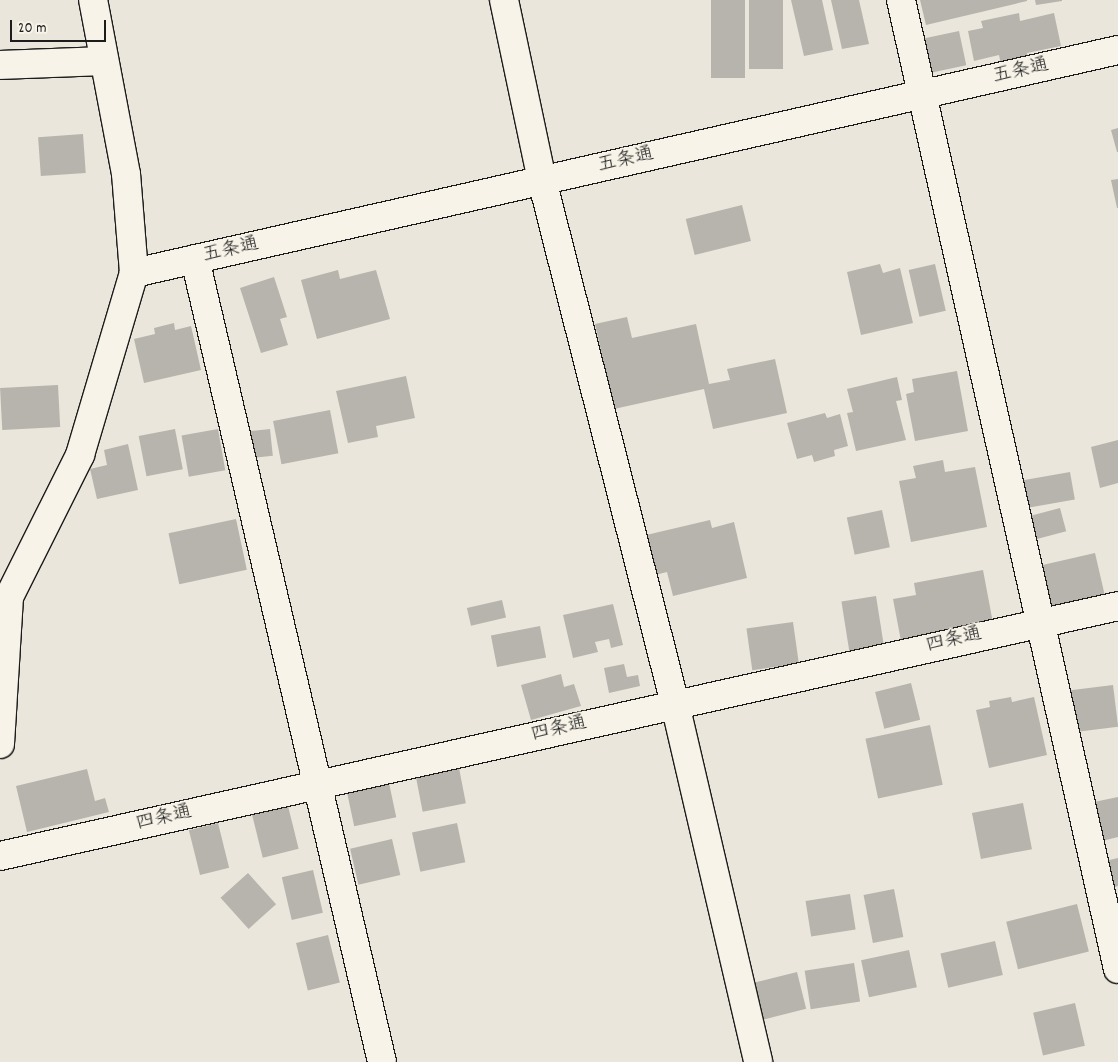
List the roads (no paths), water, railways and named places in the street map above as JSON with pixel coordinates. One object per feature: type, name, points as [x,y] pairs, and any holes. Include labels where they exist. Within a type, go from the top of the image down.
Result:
[{"type":"street","points":[[0,744],[9,597],[80,455],[134,273],[126,174],[93,0]]},
{"type":"street","points":[[504,0],[542,180],[675,704],[758,1062]]},
{"type":"street","points":[[901,0],[924,94],[1118,969]]},
{"type":"street","name":"五条通","points":[[134,273],[1118,50]]},
{"type":"street","points":[[0,65],[104,60]]},
{"type":"street","points":[[195,259],[382,1062]]},
{"type":"street","name":"四条通","points":[[0,856],[1118,606]]}]
